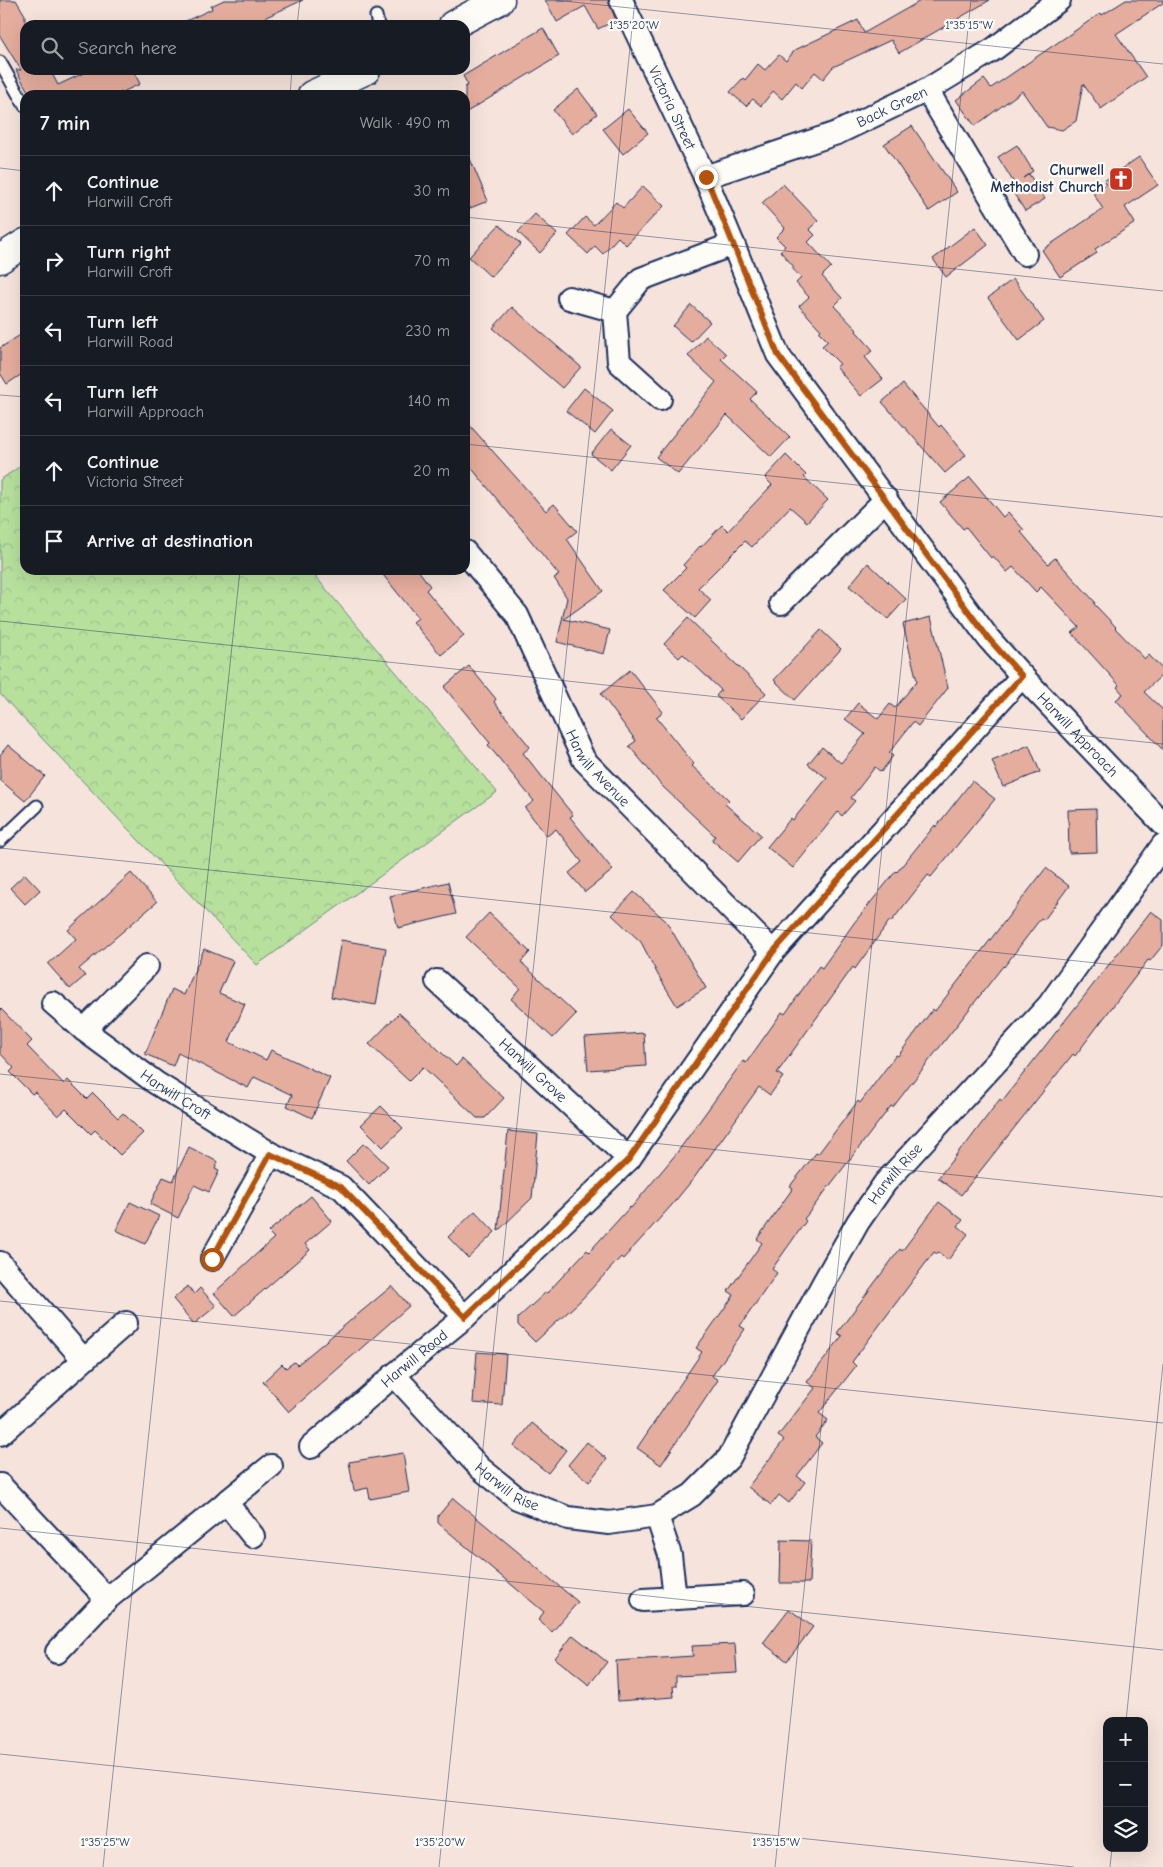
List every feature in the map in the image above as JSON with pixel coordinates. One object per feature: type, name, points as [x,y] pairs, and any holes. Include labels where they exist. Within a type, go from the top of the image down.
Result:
[{"type":"main road","points":[[463,20],[500,0]]},
{"type":"main road","points":[[323,90],[355,75]]},
{"type":"main road","points":[[0,259],[20,246]]},
{"type":"street","name":"Victoria Street","points":[[621,0],[706,177],[734,244]]},
{"type":"street","name":"Back Green","points":[[706,177],[837,132],[927,90],[994,49],[1059,0]]},
{"type":"street","points":[[927,90],[1024,254]]},
{"type":"street","points":[[660,399],[619,362],[615,312],[640,280],[734,244]]},
{"type":"street","name":"Harwill Approach","points":[[734,244],[778,355],[989,639],[1163,824]]},
{"type":"street","points":[[569,298],[615,312]]},
{"type":"street","points":[[781,603],[886,499]]},
{"type":"street","name":"Harwill Avenue","points":[[470,558],[517,615],[584,760],[773,952]]},
{"type":"street","name":"Harwill Road","points":[[311,1447],[465,1317],[629,1159],[773,952],[1022,676]]},
{"type":"street","name":"Harwill Rise","points":[[394,1375],[480,1468],[517,1498],[568,1518],[609,1523],[657,1516],[692,1495],[729,1458],[858,1222],[885,1183],[1048,1005],[1163,845]]},
{"type":"street","points":[[84,1030],[147,966]]},
{"type":"street","name":"Harwill Grove","points":[[437,981],[629,1159]]},
{"type":"street","name":"Harwill Croft","points":[[53,1003],[84,1030],[156,1083],[270,1154],[341,1187],[465,1317]]},
{"type":"street","points":[[212,1259],[270,1154]]},
{"type":"street","points":[[0,1263],[84,1359]]},
{"type":"street","points":[[0,1434],[126,1323]]},
{"type":"street","points":[[57,1652],[107,1599],[272,1466]]},
{"type":"street","points":[[0,1485],[107,1599]]},
{"type":"street","points":[[226,1502],[253,1536]]},
{"type":"street","points":[[657,1516],[670,1555],[675,1598]]},
{"type":"street","points":[[643,1600],[743,1594]]},
{"type":"lane","points":[[0,62],[20,97]]},
{"type":"lane","points":[[0,841],[37,806]]},
{"type":"green space","points":[[20,466],[20,575],[314,575],[497,792],[257,965],[0,694],[0,480]]},
{"type":"building","points":[[0,0],[16,0],[25,15],[25,20],[20,20],[20,68],[0,36]]},
{"type":"building","points":[[224,0],[303,0],[260,20],[188,20],[212,9],[211,6]]},
{"type":"building","points":[[545,0],[608,0],[616,20],[598,29],[585,6],[557,22]]},
{"type":"building","points":[[922,0],[990,0],[899,53],[891,40],[833,67],[823,79],[815,72],[802,88],[796,82],[782,99],[773,91],[761,106],[753,99],[746,106],[730,92],[743,78],[745,80],[758,64],[765,70],[779,55],[786,61],[795,50],[858,20],[864,33]]},
{"type":"building","points":[[1126,0],[1163,0],[1163,3],[1116,34],[1146,77],[1101,109],[1083,84],[1076,121],[1062,130],[1047,127],[1022,91],[975,126],[956,100],[984,79],[991,88],[1101,13],[1102,15]]},
{"type":"building","points":[[543,28],[559,56],[470,110],[470,90],[465,90],[465,87],[468,85],[463,76],[470,75],[470,72]]},
{"type":"building","points":[[16,70],[20,70],[20,75],[53,75],[58,85],[79,75],[136,75],[140,84],[127,90],[27,90]]},
{"type":"building","points":[[578,89],[597,114],[572,134],[553,110]]},
{"type":"building","points":[[628,109],[648,133],[623,154],[603,129]]},
{"type":"building","points":[[912,126],[957,192],[929,211],[884,144]]},
{"type":"building","points":[[1017,145],[1033,171],[1023,178],[1029,174],[1045,199],[1025,211],[1009,186],[1014,183],[998,157]]},
{"type":"building","points":[[1139,157],[1158,185],[1125,207],[1135,223],[1095,249],[1097,253],[1060,277],[1042,250],[1103,209],[1093,193],[1106,184],[1104,181]]},
{"type":"building","points":[[470,159],[488,201],[470,208]]},
{"type":"building","points":[[783,184],[818,221],[809,229],[815,235],[808,242],[831,267],[822,276],[842,298],[834,306],[873,350],[865,357],[883,379],[861,396],[836,367],[840,364],[822,346],[828,341],[819,332],[821,330],[799,306],[809,297],[796,283],[801,278],[780,251],[785,246],[776,237],[785,228],[762,203]]},
{"type":"building","points":[[643,186],[664,206],[626,245],[618,237],[603,254],[595,246],[588,254],[568,235],[585,217],[594,225],[616,202],[623,208]]},
{"type":"building","points":[[535,214],[557,234],[540,253],[518,232]]},
{"type":"building","points":[[499,225],[521,244],[491,277],[470,256]]},
{"type":"building","points":[[975,227],[988,245],[946,277],[933,259]]},
{"type":"building","points":[[1013,279],[1044,321],[1019,340],[988,298]]},
{"type":"building","points":[[691,305],[710,322],[691,342],[673,326]]},
{"type":"building","points":[[512,307],[581,367],[562,388],[493,328]]},
{"type":"building","points":[[20,335],[20,375],[7,384],[0,373],[0,348]]},
{"type":"building","points":[[706,336],[726,354],[721,359],[757,392],[750,399],[790,437],[771,457],[727,415],[678,474],[656,457],[716,382],[688,356]]},
{"type":"building","points":[[903,384],[939,427],[941,425],[966,455],[945,473],[882,402]]},
{"type":"building","points":[[584,388],[613,411],[595,434],[566,411]]},
{"type":"building","points":[[470,426],[546,511],[554,504],[577,531],[567,539],[603,591],[564,619],[610,630],[604,654],[557,642],[567,598],[554,578],[559,575],[470,466]]},
{"type":"building","points":[[611,429],[631,445],[611,470],[591,454]]},
{"type":"building","points":[[786,455],[806,475],[804,477],[828,500],[807,522],[790,507],[752,547],[745,541],[698,588],[711,600],[695,618],[664,590],[686,568],[683,565],[700,546],[722,525],[728,531],[772,485],[765,478]]},
{"type":"building","points":[[970,477],[1003,517],[1008,512],[1024,530],[1021,532],[1048,564],[1055,558],[1095,602],[1094,604],[1115,628],[1145,659],[1149,655],[1163,670],[1163,674],[1144,692],[1163,710],[1163,750],[1116,700],[1123,694],[1117,687],[1119,685],[1072,633],[1079,627],[1041,587],[1036,592],[1013,567],[1007,572],[993,556],[991,558],[966,527],[963,529],[940,502]]},
{"type":"building","points":[[868,563],[906,599],[888,619],[849,586]]},
{"type":"building","points":[[383,575],[422,575],[430,586],[426,590],[464,636],[441,655],[413,622],[418,618]]},
{"type":"building","points":[[931,617],[948,688],[918,726],[913,722],[889,753],[893,756],[881,772],[875,767],[851,798],[855,801],[842,816],[838,812],[793,868],[767,847],[791,818],[793,820],[827,778],[808,764],[822,747],[841,763],[865,734],[845,719],[858,703],[878,719],[890,704],[895,708],[917,681],[903,624]]},
{"type":"building","points":[[688,618],[766,693],[741,719],[716,696],[721,690],[683,654],[679,658],[664,644]]},
{"type":"building","points":[[821,630],[841,649],[795,700],[774,680]]},
{"type":"building","points":[[469,666],[496,699],[494,702],[530,747],[523,753],[573,815],[570,817],[613,870],[585,892],[569,873],[582,862],[556,829],[547,836],[525,808],[534,801],[444,687]]},
{"type":"building","points":[[630,670],[663,712],[656,717],[694,764],[692,766],[729,800],[725,804],[761,835],[738,862],[712,840],[715,836],[661,785],[629,746],[636,741],[601,694]]},
{"type":"building","points":[[8,745],[45,776],[25,801],[0,780],[0,755]]},
{"type":"building","points":[[1029,745],[1040,772],[1003,787],[992,761]]},
{"type":"building","points":[[972,781],[995,799],[931,877],[928,875],[891,922],[890,920],[855,969],[853,967],[777,1073],[783,1077],[770,1095],[759,1087],[694,1178],[671,1206],[623,1259],[621,1257],[580,1301],[535,1342],[518,1325],[518,1318],[547,1293],[587,1250],[589,1252],[631,1208],[676,1154],[743,1061],[746,1063],[782,1012],[785,1014],[819,966],[822,968],[854,923],[935,825],[936,827]]},
{"type":"building","points":[[1096,809],[1097,852],[1069,853],[1068,810]]},
{"type":"building","points":[[1046,868],[1069,886],[1044,920],[1041,918],[893,1107],[891,1106],[804,1219],[806,1221],[772,1269],[777,1273],[740,1326],[745,1329],[712,1376],[718,1380],[661,1465],[637,1448],[702,1352],[696,1348],[734,1295],[728,1291],[762,1243],[757,1239],[793,1188],[790,1186],[816,1153],[818,1154],[858,1101],[860,1103],[896,1055],[898,1056],[933,1009],[935,1011]]},
{"type":"building","points":[[131,873],[157,902],[79,969],[85,976],[70,989],[48,964],[76,939],[68,930]]},
{"type":"building","points":[[25,874],[40,890],[25,904],[10,888]]},
{"type":"building","points":[[448,882],[456,914],[398,928],[390,896]]},
{"type":"building","points":[[634,892],[666,921],[706,988],[677,1006],[641,942],[612,915]]},
{"type":"building","points":[[1151,911],[1163,920],[1163,945],[1150,961],[1148,960],[1075,1056],[1073,1054],[961,1195],[938,1178],[1000,1099],[1002,1101]]},
{"type":"building","points":[[489,913],[530,952],[521,962],[576,1014],[553,1038],[511,999],[520,988],[466,937]]},
{"type":"building","points":[[341,940],[386,948],[376,1005],[331,997]]},
{"type":"building","points":[[204,949],[233,961],[219,993],[245,1004],[229,1042],[266,1060],[271,1050],[330,1078],[312,1118],[287,1106],[292,1095],[254,1077],[248,1088],[178,1053],[173,1066],[145,1054],[172,989],[184,995]]},
{"type":"building","points":[[0,1008],[32,1041],[27,1046],[64,1084],[68,1080],[87,1099],[93,1093],[118,1118],[123,1113],[143,1133],[120,1155],[95,1130],[91,1134],[66,1109],[58,1116],[35,1092],[32,1094],[10,1072],[14,1068],[0,1053]]},
{"type":"building","points":[[399,1013],[456,1066],[462,1059],[504,1098],[485,1118],[477,1118],[423,1067],[409,1081],[369,1044]]},
{"type":"building","points":[[644,1033],[646,1066],[588,1070],[585,1037]]},
{"type":"building","points":[[381,1106],[403,1128],[383,1147],[361,1125]]},
{"type":"building","points":[[508,1131],[538,1134],[532,1198],[498,1231]]},
{"type":"building","points":[[364,1143],[388,1166],[369,1185],[346,1161]]},
{"type":"building","points":[[189,1147],[218,1162],[215,1169],[219,1171],[209,1192],[194,1185],[178,1218],[150,1204],[163,1177],[173,1181]]},
{"type":"building","points":[[311,1196],[332,1221],[305,1244],[310,1250],[234,1316],[214,1293],[274,1238],[268,1232]]},
{"type":"building","points":[[130,1202],[159,1216],[145,1244],[116,1230]]},
{"type":"building","points":[[939,1202],[963,1220],[958,1226],[968,1234],[948,1260],[938,1252],[937,1254],[934,1252],[852,1362],[856,1366],[819,1413],[828,1420],[815,1437],[822,1443],[797,1476],[805,1482],[789,1503],[779,1495],[771,1505],[748,1487],[784,1440],[778,1436],[815,1388],[807,1382],[842,1336],[837,1333],[900,1249],[902,1251]]},
{"type":"building","points":[[475,1211],[495,1232],[468,1258],[448,1237]]},
{"type":"building","points":[[188,1286],[194,1294],[200,1288],[216,1306],[194,1324],[173,1299]]},
{"type":"building","points":[[392,1286],[409,1306],[289,1412],[263,1382],[282,1364],[286,1368],[294,1362],[297,1365]]},
{"type":"building","points":[[477,1352],[506,1354],[502,1405],[473,1403]]},
{"type":"building","points":[[532,1423],[566,1450],[548,1473],[514,1446]]},
{"type":"building","points":[[587,1442],[607,1459],[589,1482],[568,1465]]},
{"type":"building","points":[[403,1453],[409,1492],[370,1499],[368,1488],[354,1491],[349,1462]]},
{"type":"building","points":[[453,1498],[578,1602],[552,1632],[538,1620],[544,1612],[438,1523],[438,1516]]},
{"type":"building","points":[[781,1540],[811,1541],[809,1583],[780,1583]]},
{"type":"building","points":[[789,1609],[813,1627],[787,1661],[763,1643]]},
{"type":"building","points":[[573,1635],[607,1662],[589,1685],[555,1658]]},
{"type":"building","points":[[735,1644],[737,1673],[676,1676],[676,1686],[673,1686],[674,1697],[618,1701],[616,1661],[693,1656],[692,1646]]},
{"type":"place","name":"Churwell Methodist Church","points":[[1121,179]]},
{"type":"route","points":[[212,1259],[270,1154],[341,1187],[465,1317],[629,1159],[773,952],[1022,676],[989,639],[778,355],[706,177]]}]
